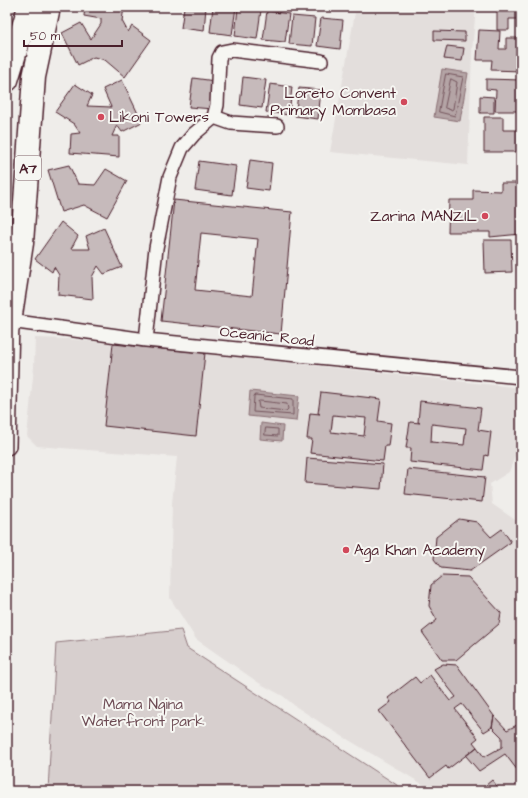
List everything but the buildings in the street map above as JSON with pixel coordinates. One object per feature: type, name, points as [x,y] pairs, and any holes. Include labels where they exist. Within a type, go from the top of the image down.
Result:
[{"type":"highway","points":[[7,80],[29,7]]},
{"type":"highway","name":"A7","points":[[9,325],[22,243],[34,77],[49,7]]},
{"type":"street","points":[[146,340],[156,248],[170,177],[182,148],[194,134],[214,117],[217,105],[219,58],[222,52],[232,50],[321,61]]},
{"type":"street","points":[[214,117],[231,123],[277,126]]},
{"type":"street","name":"Oceanic Road","points":[[9,325],[521,377]]},
{"type":"street","points":[[7,446],[9,325]]},
{"type":"shaded area","name":"Loreto Convent Primary Mombasa","points":[[308,7],[476,7],[472,51],[468,165],[330,152],[355,13]]},
{"type":"shaded area","name":"Aga Khan Academy","points":[[35,338],[70,339],[521,388],[521,419],[517,450],[509,472],[490,484],[492,504],[521,524],[521,791],[434,791],[332,730],[295,706],[283,696],[259,683],[196,639],[170,598],[172,503],[177,457],[37,446],[27,436],[34,367]]},
{"type":"green space","name":"Mama Ngina Waterfront park","points":[[181,630],[187,648],[406,791],[48,791],[56,643]]},
{"type":"water","points":[[442,69],[468,73],[460,121],[434,117]]},
{"type":"water","points":[[250,391],[299,396],[296,421],[248,416]]},
{"type":"water","points":[[261,423],[283,426],[282,441],[260,439]]},
{"type":"place","name":"Loreto Convent Primary Mombasa","points":[[404,102]]},
{"type":"place","name":"Likoni Towers","points":[[101,117]]},
{"type":"place","name":"Zarina MANZIL","points":[[485,216]]},
{"type":"place","name":"Aga Khan Academy","points":[[346,550]]}]
